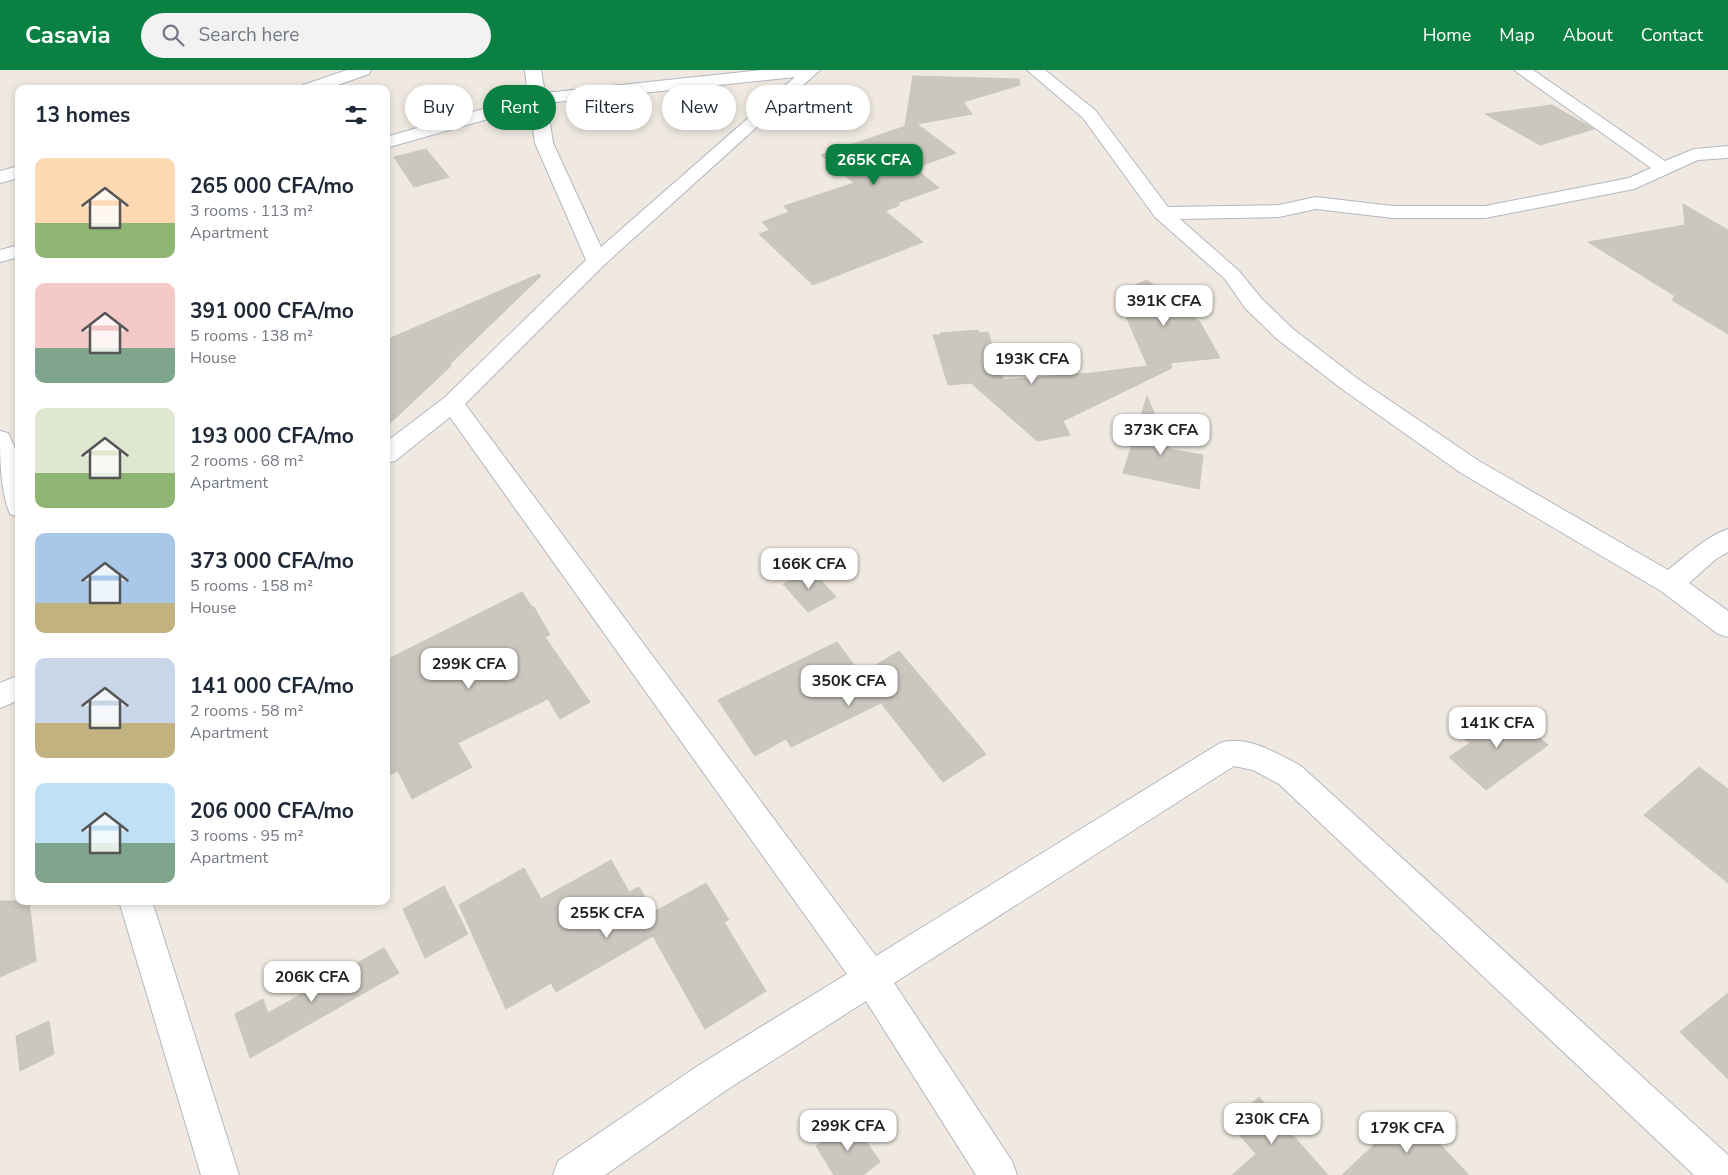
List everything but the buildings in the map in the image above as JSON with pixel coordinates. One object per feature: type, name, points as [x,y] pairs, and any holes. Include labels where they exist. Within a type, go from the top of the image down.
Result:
[{"type":"street","points":[[320,85],[362,70]]},
{"type":"street","points":[[533,70],[536,85]]},
{"type":"street","points":[[556,97],[811,70]]},
{"type":"street","points":[[390,452],[452,403],[597,261],[811,70]]},
{"type":"street","points":[[1035,70],[1089,114],[1162,212],[1232,275],[1253,303],[1285,334],[1350,384],[1470,467],[1670,584],[1728,626]]},
{"type":"street","points":[[1522,70],[1664,169]]},
{"type":"street","points":[[390,142],[483,115]]},
{"type":"street","points":[[542,130],[544,143],[597,261]]},
{"type":"street","points":[[1162,212],[1279,211],[1316,203],[1393,212],[1485,212],[1634,183],[1694,155],[1728,152]]},
{"type":"street","points":[[0,177],[15,173]]},
{"type":"street","points":[[0,256],[15,252]]},
{"type":"street","points":[[452,403],[872,979],[998,1175]]},
{"type":"street","points":[[0,439],[15,493]]},
{"type":"street","points":[[1670,584],[1707,552],[1728,539]]},
{"type":"street","points":[[0,696],[15,689]]},
{"type":"street","points":[[572,1175],[712,1078],[1231,752],[1260,759],[1290,775],[1722,1175]]},
{"type":"street","points":[[136,905],[220,1175]]}]
